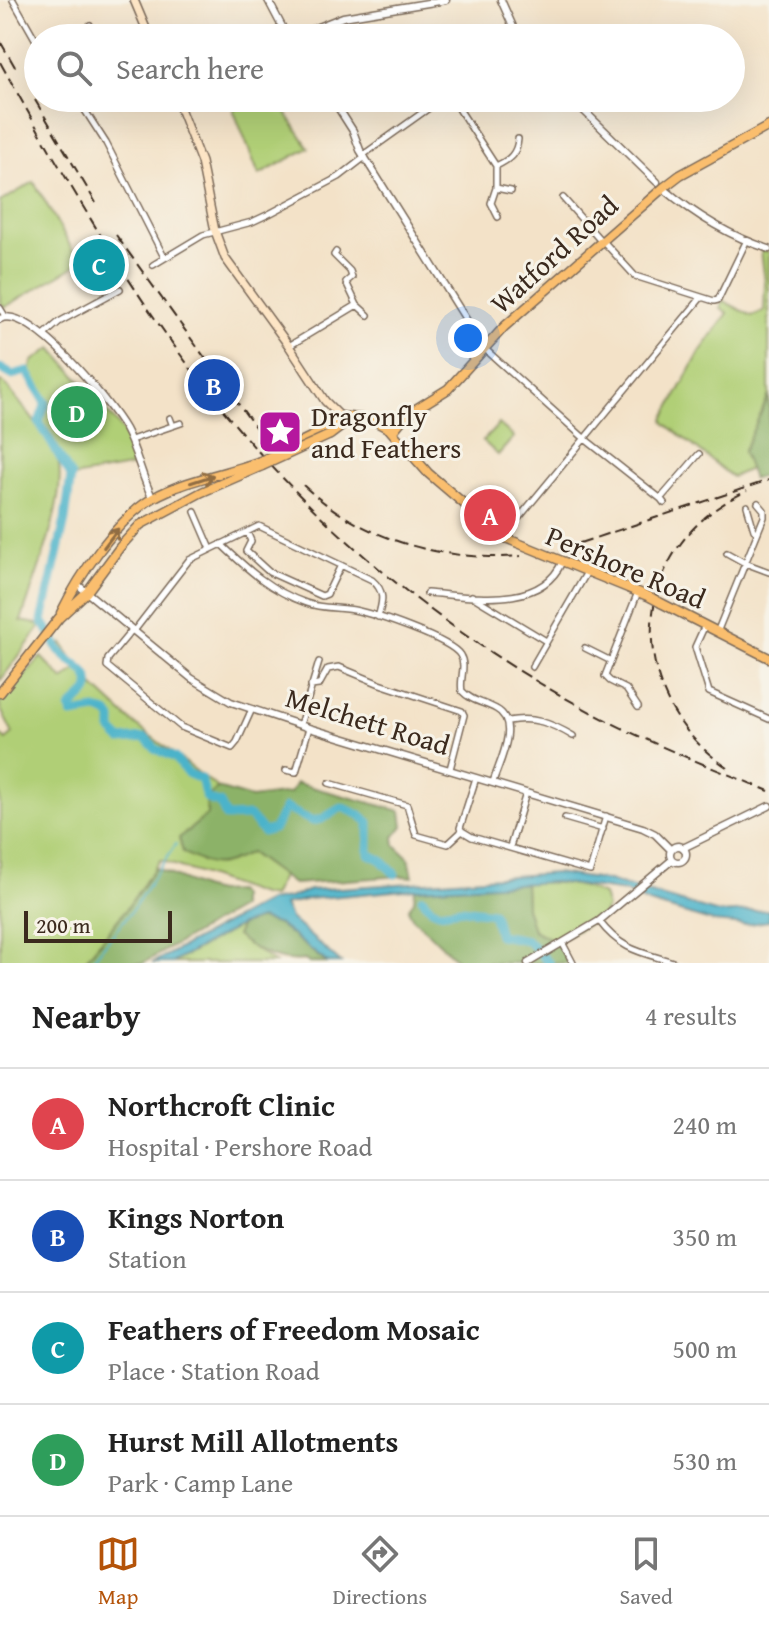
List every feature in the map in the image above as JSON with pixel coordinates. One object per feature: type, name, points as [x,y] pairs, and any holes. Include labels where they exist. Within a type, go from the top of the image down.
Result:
[{"type":"main road","points":[[134,0],[144,24]]},
{"type":"main road","points":[[181,112],[201,162],[215,231],[225,258],[325,401],[342,420]]},
{"type":"main road","name":"Watford Road","points":[[394,425],[456,382],[484,348],[660,185],[769,126]]},
{"type":"main road","points":[[0,693],[59,618],[78,585],[120,526],[153,499],[203,479],[274,461],[330,435],[342,420]]},
{"type":"main road","points":[[59,618],[87,592],[134,530],[161,513],[342,420],[368,420],[394,425]]},
{"type":"main road","name":"Pershore Road","points":[[394,425],[401,443],[449,493],[503,537],[650,597],[769,658]]},
{"type":"main road","points":[[153,499],[161,513]]},
{"type":"street","points":[[13,0],[27,24]]},
{"type":"street","points":[[268,0],[281,24]]},
{"type":"street","points":[[325,24],[343,17],[446,0]]},
{"type":"street","points":[[501,0],[512,24]]},
{"type":"street","points":[[86,112],[106,143],[164,257]]},
{"type":"street","points":[[341,112],[364,156],[484,348],[585,439],[662,501],[699,454]]},
{"type":"street","points":[[153,265],[215,231],[252,222],[339,177],[424,112]]},
{"type":"street","points":[[461,112],[496,166],[496,188],[491,203],[498,217]]},
{"type":"street","points":[[585,112],[660,185],[699,217],[746,242],[769,249]]},
{"type":"street","points":[[496,166],[514,154],[518,139]]},
{"type":"street","points":[[496,188],[511,191]]},
{"type":"street","points":[[563,198],[635,276],[700,299],[718,300],[746,242]]},
{"type":"street","points":[[333,256],[350,271],[352,277],[343,282],[357,305],[368,315]]},
{"type":"street","points":[[44,335],[59,322],[120,289]]},
{"type":"street","points":[[503,537],[700,299]]},
{"type":"street","points":[[289,346],[357,305]]},
{"type":"street","points":[[0,308],[6,317],[44,335],[117,417],[131,440],[153,499]]},
{"type":"street","points":[[170,418],[173,426]]},
{"type":"street","points":[[131,440],[181,423]]},
{"type":"street","points":[[718,630],[766,511],[758,503]]},
{"type":"street","points":[[747,506],[754,530],[758,532]]},
{"type":"street","points":[[195,512],[211,549]]},
{"type":"street","points":[[252,709],[232,748],[181,727],[107,666],[108,659],[187,562],[259,526],[372,580],[381,589],[383,601],[378,617]]},
{"type":"street","points":[[247,532],[251,541],[246,551],[269,572],[322,596],[327,594],[341,565]]},
{"type":"street","points":[[221,544],[262,581],[305,603],[321,608],[357,610],[413,629],[454,649],[462,661],[462,691],[473,701],[501,712],[508,721],[493,782]]},
{"type":"street","points":[[727,553],[769,572]]},
{"type":"street","points":[[427,593],[471,596],[526,594],[542,587],[562,562]]},
{"type":"street","points":[[532,667],[587,572]]},
{"type":"street","name":"Melchett Road","points":[[78,585],[205,688],[252,709],[651,831],[670,849]]},
{"type":"street","points":[[638,592],[609,660],[606,678],[626,689],[638,707]]},
{"type":"street","points":[[471,596],[546,641]]},
{"type":"street","points":[[705,625],[695,647],[709,692],[769,719]]},
{"type":"street","points":[[585,648],[609,660]]},
{"type":"street","points":[[300,725],[319,662]]},
{"type":"street","points":[[311,686],[319,685],[328,669],[339,667],[462,711],[464,715],[450,769]]},
{"type":"street","points":[[508,721],[536,719],[555,725],[573,736]]},
{"type":"street","points":[[286,770],[296,772],[309,728]]},
{"type":"street","points":[[476,777],[460,828],[472,837],[590,871],[606,816]]},
{"type":"street","points":[[329,783],[407,805],[416,835],[423,839],[448,844],[456,840],[462,831]]},
{"type":"street","points":[[510,847],[526,792]]},
{"type":"street","points":[[672,860],[670,849],[676,846],[683,848],[769,806]]},
{"type":"street","points":[[565,818],[603,829]]},
{"type":"street","points":[[672,860],[684,860],[686,852],[683,848]]},
{"type":"street","points":[[528,963],[599,921],[672,860]]},
{"type":"street","points":[[599,921],[613,939],[627,948],[673,962]]},
{"type":"street","points":[[563,944],[573,963]]},
{"type":"green space","points":[[234,112],[285,112],[309,148],[259,175]]},
{"type":"green space","points":[[34,182],[80,263],[5,307],[0,303],[0,202]]},
{"type":"green space","points":[[761,250],[769,252],[769,460],[732,477],[664,419],[700,352],[728,313],[721,309],[722,300],[752,316],[764,311]]},
{"type":"green space","points":[[52,348],[129,440],[135,466],[73,477],[42,420],[48,404],[30,371],[33,361]]},
{"type":"green space","points":[[0,382],[18,400],[51,446],[59,465],[60,482],[53,522],[21,621],[42,625],[0,681]]},
{"type":"green space","points":[[769,395],[769,474],[753,479],[743,452]]},
{"type":"green space","points":[[499,424],[514,437],[498,455],[483,441]]},
{"type":"green space","points":[[62,643],[92,685],[131,721],[230,797],[293,854],[272,897],[160,860],[125,911],[83,963],[0,963],[0,734],[6,740],[13,734],[0,703],[41,657],[64,680],[77,669],[56,651]]},
{"type":"green space","points":[[296,783],[401,811],[403,826],[394,837],[395,845],[409,858],[413,877],[293,884],[250,853],[223,864],[209,864],[183,852],[179,838],[207,815],[206,798],[218,788],[251,798],[290,793]]},
{"type":"green space","points":[[155,868],[204,889],[236,891],[240,896],[240,908],[143,963],[83,963],[125,911]]},
{"type":"green space","points":[[525,882],[584,887],[603,895],[607,907],[601,917],[557,942],[533,930],[526,907]]},
{"type":"green space","points":[[525,882],[526,907],[533,930],[557,942],[569,963],[460,963],[412,917],[408,909],[414,901],[415,889]]},
{"type":"green space","points":[[260,919],[279,925],[327,963],[277,958],[236,936],[241,925]]},
{"type":"green space","points":[[241,925],[236,936],[275,963],[172,963]]},
{"type":"water","points":[[556,873],[609,881],[719,913],[769,910],[769,921],[744,925],[714,922],[649,903],[625,892],[555,882],[415,889],[308,899],[284,905],[290,918],[341,963],[328,963],[279,925],[260,919],[241,925],[172,963],[152,963],[268,901],[310,890]]},
{"type":"waterway","points":[[0,368],[12,375],[27,371],[46,403],[39,422],[71,476],[65,520],[42,621],[59,650],[88,677],[88,690],[70,709],[72,714],[96,710],[108,713],[112,719],[112,731],[121,740],[145,738],[156,749],[175,758],[187,773],[201,779],[205,796],[220,803],[226,817],[249,816],[263,832],[274,829],[285,808],[312,821],[322,819],[342,807],[360,815],[369,822],[369,854],[381,860],[395,874]]},
{"type":"waterway","points":[[90,963],[130,913],[176,844]]},
{"type":"waterway","points":[[422,898],[439,912],[461,909],[493,913],[499,935],[527,940],[549,963]]},
{"type":"railway","points":[[0,41],[18,72]]},
{"type":"railway","points":[[0,62],[24,105]]},
{"type":"railway","points":[[28,112],[118,263],[184,359],[256,449],[366,558],[488,651],[576,704],[623,729],[769,791]]},
{"type":"railway","points":[[42,112],[96,203]]},
{"type":"railway","points":[[116,235],[271,449]]},
{"type":"railway","points":[[562,549],[769,480]]},
{"type":"railway","points":[[303,485],[351,520],[404,543],[462,555],[521,556]]},
{"type":"railway","points":[[728,768],[693,738],[669,702],[655,663],[652,623],[660,584],[678,547],[707,515],[747,491]]},
{"type":"place","name":"Feathers of Freedom Mosaic","points":[[99,265]]},
{"type":"place","name":"Kings Norton","points":[[214,385]]},
{"type":"place","name":"Hurst Mill Allotments","points":[[77,412]]},
{"type":"place","name":"Dragonfly and Feathers","points":[[280,432]]},
{"type":"place","name":"Northcroft Clinic","points":[[490,515]]}]
